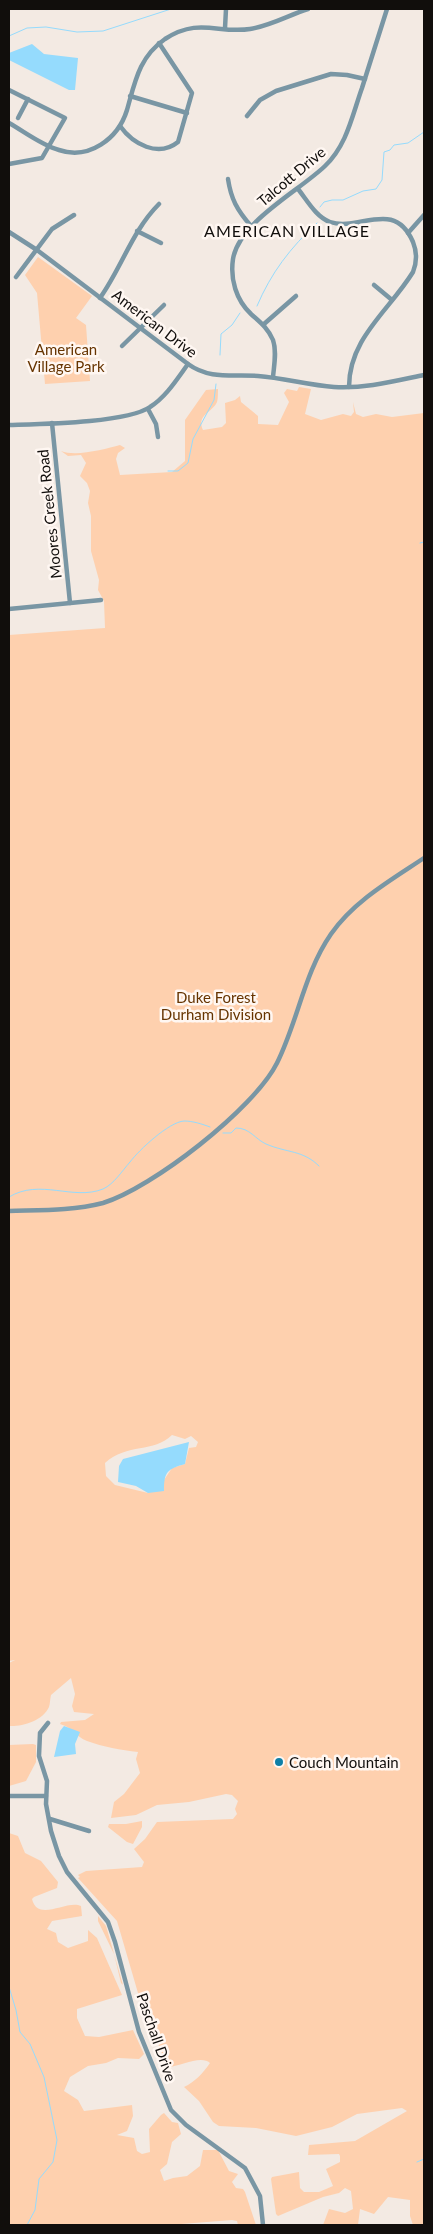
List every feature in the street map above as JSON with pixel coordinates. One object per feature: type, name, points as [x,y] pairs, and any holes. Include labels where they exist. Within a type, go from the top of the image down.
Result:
[{"type":"street","points":[[225,28],[226,9]]},
{"type":"street","points":[[9,123],[49,146],[66,152],[83,152],[96,148],[105,142],[120,126],[141,65],[159,43],[180,31],[194,27],[242,29],[259,27],[306,9]]},
{"type":"street","name":"Talcott Drive","points":[[273,377],[275,347],[264,324],[242,304],[233,281],[232,267],[236,250],[243,235],[251,226],[321,170],[338,150],[348,130],[387,9]]},
{"type":"street","points":[[120,126],[144,147],[173,146],[178,142],[192,93],[159,43]]},
{"type":"street","points":[[247,116],[257,103],[276,91],[331,74],[365,79]]},
{"type":"street","points":[[9,90],[66,118],[45,155],[38,160],[9,164]]},
{"type":"street","points":[[130,96],[187,113]]},
{"type":"street","points":[[18,118],[28,99]]},
{"type":"street","points":[[228,179],[235,206],[251,226]]},
{"type":"street","points":[[298,189],[318,214],[328,221],[342,224],[380,218],[397,223],[408,233],[416,250],[415,267],[411,276],[358,345],[350,370],[349,387]]},
{"type":"street","points":[[100,298],[113,278],[137,231],[159,204]]},
{"type":"street","points":[[16,277],[56,226],[74,215]]},
{"type":"street","points":[[408,233],[424,215]]},
{"type":"street","points":[[137,231],[161,243]]},
{"type":"street","name":"American Drive","points":[[9,232],[37,250],[188,364],[203,372],[214,375],[273,377],[329,386],[349,387],[385,383],[424,375]]},
{"type":"street","points":[[374,285],[392,300]]},
{"type":"street","points":[[264,324],[296,296]]},
{"type":"street","points":[[122,346],[164,305]]},
{"type":"street","points":[[9,425],[124,416],[148,409],[166,394],[188,364]]},
{"type":"street","points":[[148,409],[156,424],[158,437]]},
{"type":"street","name":"Moores Creek Road","points":[[52,423],[70,603]]},
{"type":"street","points":[[9,609],[101,600]]},
{"type":"street","points":[[9,1212],[82,1207],[123,1196],[150,1180],[236,1114],[257,1094],[276,1066],[287,1042],[313,968],[331,934],[365,899],[424,858]]},
{"type":"street","name":"Paschall Drive","points":[[48,1723],[40,1733],[39,1756],[47,1781],[46,1796],[53,1836],[59,1856],[67,1872],[108,1922],[116,1942],[138,2032],[171,2110],[190,2128],[245,2168],[260,2196],[263,2225]]},
{"type":"street","points":[[9,1796],[46,1796]]},
{"type":"street","points":[[50,1819],[88,1831]]},
{"type":"green space","name":"American Village Park","points":[[38,257],[92,296],[76,318],[86,325],[90,381],[45,384],[37,293],[25,275]]},
{"type":"green space","name":"Duke Forest Durham Division","points":[[299,387],[311,389],[305,414],[321,420],[343,414],[351,416],[354,412],[353,402],[356,414],[363,417],[376,414],[392,417],[424,413],[424,2225],[413,2225],[410,2216],[410,2200],[388,2197],[374,2214],[360,2209],[358,2225],[323,2225],[329,2209],[345,2213],[353,2209],[351,2191],[345,2188],[339,2193],[323,2197],[278,2216],[276,2214],[272,2177],[299,2172],[300,2188],[304,2192],[319,2192],[333,2186],[326,2169],[340,2162],[339,2154],[308,2155],[309,2145],[355,2141],[407,2111],[402,2108],[357,2114],[332,2127],[296,2136],[256,2128],[219,2126],[213,2122],[199,2101],[184,2087],[192,2083],[210,2063],[196,2060],[169,2067],[164,2063],[161,2050],[145,2017],[117,1921],[78,1878],[80,1877],[78,1875],[86,1871],[142,1867],[144,1862],[134,1849],[145,1839],[157,1822],[233,1819],[237,1814],[235,1809],[238,1801],[232,1795],[226,1794],[189,1802],[157,1805],[136,1815],[111,1818],[114,1802],[124,1794],[140,1773],[136,1759],[138,1752],[112,1748],[87,1741],[68,1727],[60,1724],[61,1722],[85,1720],[94,1714],[74,1712],[72,1706],[75,1694],[71,1678],[51,1695],[49,1707],[42,1716],[25,1724],[9,1726],[9,1663],[15,1660],[9,1661],[9,635],[105,628],[104,601],[98,590],[99,580],[91,551],[91,516],[88,503],[90,491],[87,483],[80,476],[86,463],[81,455],[68,456],[61,451],[82,453],[120,445],[125,448],[118,453],[116,459],[120,475],[172,472],[185,461],[185,420],[206,390],[218,389],[218,398],[215,406],[203,417],[201,425],[203,430],[222,427],[226,423],[225,403],[235,400],[240,396],[241,402],[258,416],[258,424],[278,425],[289,402],[284,393],[287,389],[297,391]],"holes":[[[172,1435],[185,1439],[191,1436],[198,1442],[196,1447],[189,1448],[185,1464],[172,1468],[164,1480],[148,1493],[115,1485],[106,1476],[105,1463],[113,1457],[131,1450],[157,1444],[165,1441]]]},
{"type":"green space","points":[[9,1745],[36,1745],[36,1762],[26,1781],[9,1786]]},
{"type":"green space","points":[[142,1821],[142,1827],[133,1844],[127,1842],[108,1827],[109,1824],[126,1824]]},
{"type":"green space","points":[[9,1833],[18,1836],[25,1853],[41,1861],[58,1882],[57,1888],[32,1899],[35,1906],[46,1910],[68,1905],[81,1906],[82,1916],[52,1921],[47,1929],[56,1933],[58,1942],[68,1948],[88,1941],[88,1930],[97,1938],[122,1995],[77,2009],[77,2018],[85,2036],[99,2037],[133,2030],[144,2054],[139,2059],[118,2058],[106,2063],[88,2066],[70,2077],[64,2091],[78,2100],[84,2111],[132,2105],[133,2116],[127,2131],[117,2135],[134,2138],[137,2151],[142,2154],[150,2152],[149,2129],[161,2115],[164,2113],[172,2122],[178,2123],[181,2134],[172,2142],[167,2164],[160,2170],[164,2181],[187,2176],[200,2166],[203,2150],[218,2150],[229,2171],[238,2174],[232,2182],[236,2188],[243,2189],[245,2192],[256,2225],[238,2225],[237,2221],[232,2220],[169,2225],[9,2225]]},
{"type":"green space","points":[[98,1916],[106,1926],[123,1985],[114,1954],[98,1921]]},
{"type":"water","points":[[32,44],[44,54],[78,58],[75,90],[69,90],[9,60],[9,53]]},
{"type":"water","points":[[189,1442],[185,1464],[168,1472],[164,1491],[148,1493],[136,1486],[118,1482],[119,1466],[123,1459]]},
{"type":"water","points":[[64,1726],[80,1732],[75,1744],[76,1754],[54,1757],[60,1731]]},
{"type":"waterway","points":[[9,36],[27,28],[46,27],[77,32],[103,31],[171,9]]},
{"type":"waterway","points":[[320,207],[324,202],[343,200],[363,191],[376,189],[382,180],[384,152],[390,150],[394,145],[408,143],[424,132]]},
{"type":"waterway","points":[[257,306],[268,283],[282,262],[317,223]]},
{"type":"waterway","points":[[220,355],[221,334],[232,325],[240,313]]},
{"type":"waterway","points":[[168,471],[178,471],[188,463],[193,439],[214,400],[216,384]]},
{"type":"waterway","points":[[420,543],[424,542]]},
{"type":"waterway","points":[[9,1197],[33,1189],[80,1193],[103,1189],[114,1181],[147,1144],[170,1126],[184,1121],[210,1127]]},
{"type":"waterway","points":[[223,1133],[231,1133],[236,1128],[241,1128],[266,1144],[301,1154],[319,1166]]},
{"type":"waterway","points":[[9,1987],[20,2032],[30,2044],[44,2077],[57,2140],[53,2162],[39,2179],[35,2210],[27,2225]]},
{"type":"waterway","points":[[417,2162],[424,2159]]},
{"type":"place","name":"Couch Mountain","points":[[279,1762]]},
{"type":"district","name":"AMERICAN VILLAGE","points":[[287,230]]}]
